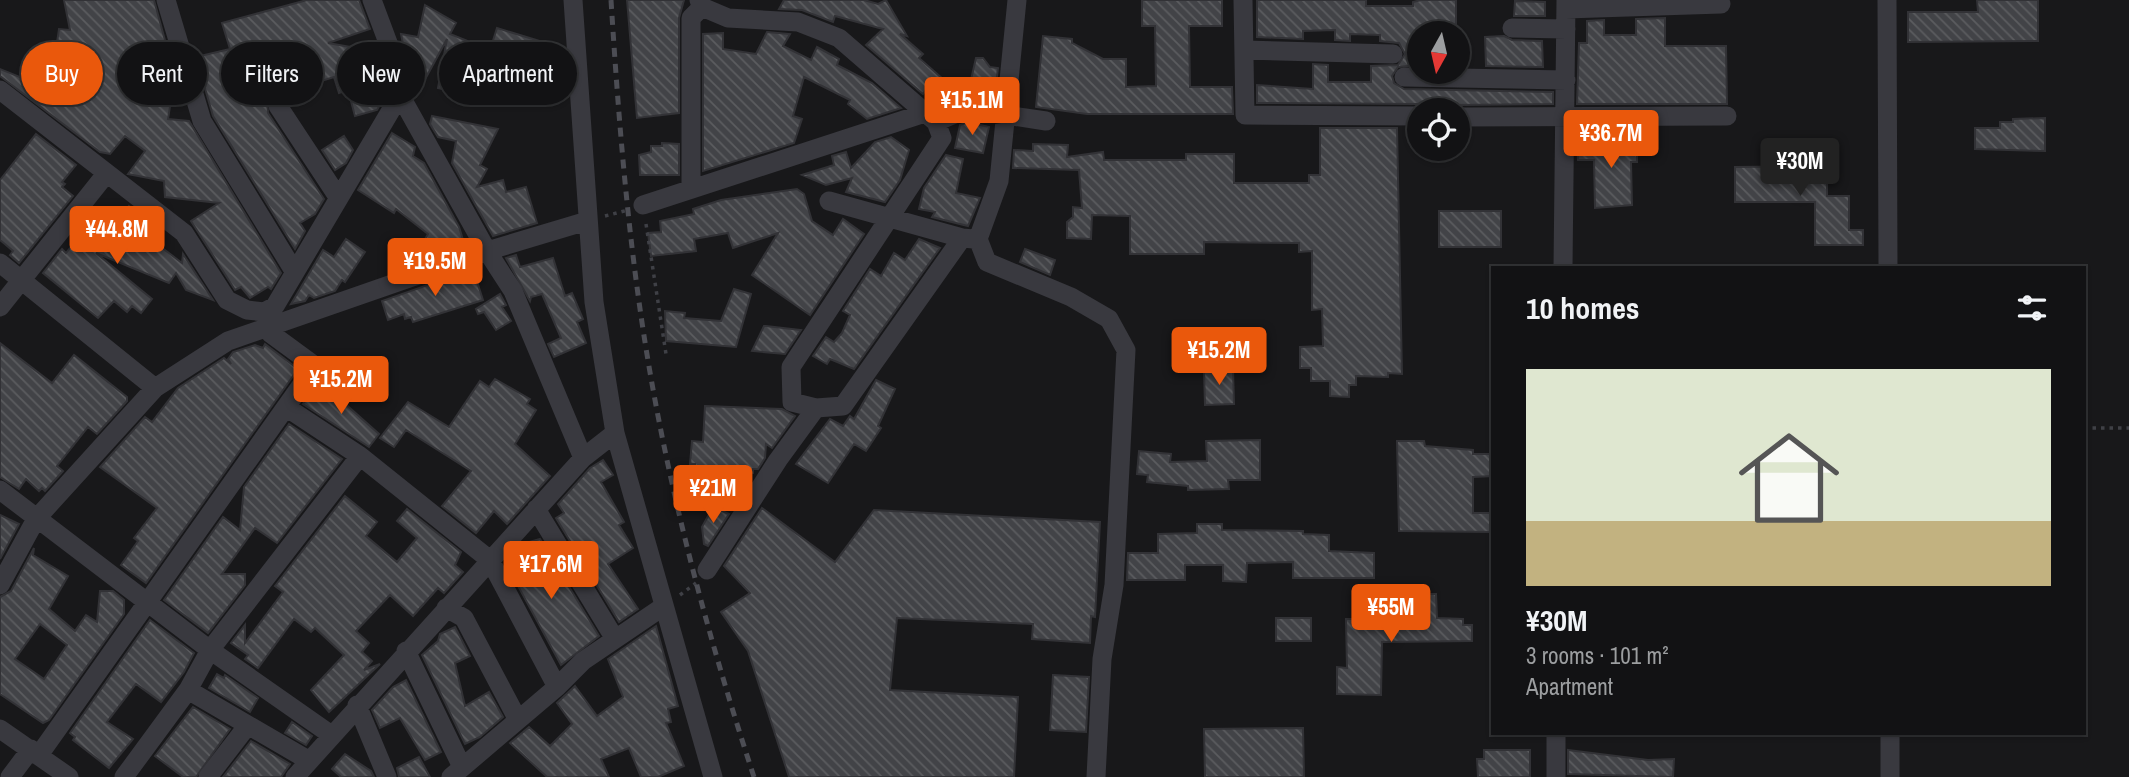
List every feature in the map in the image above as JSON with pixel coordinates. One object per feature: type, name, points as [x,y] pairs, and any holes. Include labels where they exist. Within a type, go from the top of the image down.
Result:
[{"type":"street","points":[[166,0],[202,121],[294,271]]},
{"type":"street","points":[[372,0],[388,42]]},
{"type":"street","points":[[573,0],[594,302],[615,433],[713,777]]},
{"type":"street","points":[[691,188],[691,18],[701,4],[728,18],[798,22],[839,38],[931,117],[942,138],[791,367],[792,402],[816,408],[843,406],[970,238],[999,181],[1017,0]]},
{"type":"street","points":[[1243,0],[1245,115],[1407,116]]},
{"type":"street","points":[[1887,0],[1888,266]]},
{"type":"street","points":[[1512,28],[1566,13],[1721,4]]},
{"type":"street","points":[[1563,266],[1566,13]]},
{"type":"street","points":[[1244,50],[1393,54]]},
{"type":"street","points":[[1404,77],[1566,80]]},
{"type":"street","points":[[0,90],[184,233],[227,300],[266,318]]},
{"type":"street","points":[[266,318],[394,105]]},
{"type":"street","points":[[406,105],[487,251],[513,291],[583,458]]},
{"type":"street","points":[[278,106],[338,197]]},
{"type":"street","points":[[643,205],[691,188],[966,109],[1046,121]]},
{"type":"street","points":[[1470,117],[1727,116]]},
{"type":"street","points":[[0,307],[106,174]]},
{"type":"street","points":[[829,201],[970,238],[987,262],[1070,297],[1110,319],[1126,350],[1114,585],[1102,659],[1096,777]]},
{"type":"street","points":[[0,585],[36,519],[155,388],[228,341],[266,318],[587,221]]},
{"type":"street","points":[[0,263],[155,388]]},
{"type":"street","points":[[10,777],[35,752],[315,366],[270,333],[266,318]]},
{"type":"street","points":[[286,407],[360,456],[490,560],[557,687]]},
{"type":"street","points":[[707,570],[778,460],[816,408]]},
{"type":"street","points":[[188,690],[248,724],[301,772],[357,705],[583,458],[615,433]]},
{"type":"street","points":[[124,777],[188,690],[210,650],[360,456]]},
{"type":"street","points":[[0,490],[210,650],[331,734]]},
{"type":"street","points":[[536,509],[615,639]]},
{"type":"street","points":[[406,652],[456,772],[557,687],[583,661],[664,606]]},
{"type":"street","points":[[446,608],[464,618],[518,720]]},
{"type":"street","points":[[357,705],[387,777]]},
{"type":"street","points":[[208,777],[248,724]]},
{"type":"street","points":[[0,729],[69,777]]},
{"type":"street","points":[[1556,735],[1556,777]]},
{"type":"street","points":[[1890,735],[1890,777]]},
{"type":"path","points":[[587,221],[643,205],[666,354]]},
{"type":"path","points":[[2086,428],[2129,428]]},
{"type":"path","points":[[664,606],[696,584],[707,570]]},
{"type":"building","points":[[64,0],[154,0],[165,42],[117,42],[117,105],[170,105],[168,119],[189,121],[281,273],[271,289],[268,287],[250,298],[241,287],[235,290],[191,221],[219,203],[165,197],[164,181],[128,174],[145,151],[125,136],[110,154],[100,152],[38,105],[103,105],[103,42],[57,42],[59,29],[70,30]]},
{"type":"building","points":[[307,0],[359,0],[370,29],[328,43],[337,45],[337,87],[334,77],[323,80],[323,42],[228,42],[222,23]]},
{"type":"building","points":[[627,0],[684,0],[679,18],[679,113],[637,118]]},
{"type":"building","points":[[784,0],[864,0],[878,4],[886,0],[907,36],[900,34],[923,54],[919,58],[951,86],[938,101],[926,90],[923,94],[866,45],[883,29],[835,16],[833,22],[802,10],[779,9]]},
{"type":"building","points":[[1142,0],[1222,0],[1222,26],[1189,26],[1190,87],[1232,87],[1233,114],[1087,114],[1036,107],[1043,36],[1072,39],[1072,43],[1103,59],[1126,59],[1126,87],[1156,86],[1155,26],[1142,26]]},
{"type":"building","points":[[1257,0],[1366,0],[1366,6],[1413,6],[1413,2],[1421,0],[1456,0],[1456,21],[1407,21],[1407,66],[1398,67],[1392,76],[1394,83],[1404,89],[1553,92],[1553,104],[1470,105],[1470,98],[1407,98],[1407,104],[1257,103],[1257,85],[1313,89],[1313,64],[1328,65],[1328,82],[1371,82],[1371,66],[1398,65],[1405,54],[1399,43],[1380,41],[1380,35],[1350,34],[1350,41],[1335,40],[1335,30],[1303,31],[1303,39],[1257,37]]},
{"type":"building","points":[[1977,0],[2038,0],[2038,41],[1908,42],[1908,12],[1978,12]]},
{"type":"building","points":[[1515,1],[1545,2],[1545,16],[1514,16]]},
{"type":"building","points":[[425,5],[456,23],[450,34],[470,42],[446,42],[447,39],[445,42],[439,42],[439,54],[425,79],[425,42],[403,42],[401,34],[418,37]]},
{"type":"building","points":[[1665,18],[1665,46],[1726,46],[1727,104],[1577,104],[1579,43],[1587,43],[1587,21],[1604,20],[1604,35],[1636,35],[1636,19]]},
{"type":"building","points":[[497,28],[543,42],[493,42]]},
{"type":"building","points":[[767,32],[790,34],[783,46],[811,60],[817,47],[839,59],[837,65],[872,83],[901,108],[867,119],[848,104],[850,100],[804,77],[793,116],[802,119],[794,143],[703,171],[703,34],[723,33],[723,49],[756,54]]},
{"type":"building","points":[[1504,36],[1512,40],[1542,41],[1543,67],[1486,66],[1485,37]]},
{"type":"building","points":[[221,51],[221,105],[267,105],[268,113],[324,199],[315,214],[300,223],[305,231],[295,249],[213,116],[207,95],[207,54]]},
{"type":"building","points":[[976,58],[983,58],[990,67],[998,68],[995,93],[982,92],[981,99],[967,97]]},
{"type":"building","points":[[0,69],[21,78],[21,92],[0,76]]},
{"type":"building","points":[[352,105],[380,105],[377,110],[355,116]]},
{"type":"building","points":[[432,116],[498,129],[480,165],[487,169],[477,187],[503,180],[506,192],[526,187],[537,223],[493,236],[452,163],[456,141],[438,137],[430,124]]},
{"type":"building","points":[[2045,118],[2045,151],[1975,149],[1975,128],[2000,128],[2000,122],[2013,122],[2013,119]]},
{"type":"building","points":[[968,122],[989,127],[983,153],[955,148],[960,125]]},
{"type":"building","points":[[1320,128],[1397,128],[1402,374],[1388,373],[1388,377],[1356,376],[1356,385],[1349,385],[1349,397],[1330,396],[1330,381],[1311,381],[1311,368],[1300,368],[1300,347],[1323,346],[1322,309],[1312,310],[1312,251],[1299,252],[1299,243],[1204,242],[1204,254],[1130,254],[1130,216],[1092,215],[1091,239],[1067,238],[1067,222],[1073,217],[1073,207],[1082,208],[1079,170],[1013,168],[1014,150],[1033,151],[1033,144],[1068,145],[1067,157],[1103,152],[1104,160],[1186,160],[1186,154],[1234,154],[1234,183],[1309,183],[1309,175],[1320,175]]},
{"type":"building","points":[[392,133],[415,147],[413,156],[424,163],[459,227],[465,246],[410,265],[428,234],[396,209],[394,213],[358,190]]},
{"type":"building","points":[[36,134],[76,165],[62,182],[65,184],[62,187],[73,196],[19,263],[10,255],[13,251],[0,240],[0,180]]},
{"type":"building","points":[[344,136],[353,150],[346,163],[335,170],[322,150]]},
{"type":"building","points":[[891,137],[909,150],[900,180],[885,202],[846,192],[852,178],[826,185],[802,175],[834,165],[832,156],[846,152],[851,168],[875,142]]},
{"type":"building","points":[[1605,138],[1637,138],[1637,162],[1631,162],[1632,205],[1595,208],[1594,160],[1578,160],[1577,143],[1605,142]]},
{"type":"building","points":[[662,143],[679,144],[679,175],[640,175],[639,155],[651,152],[651,146],[662,146]]},
{"type":"building","points":[[946,155],[963,159],[956,193],[980,198],[968,226],[932,217],[935,212],[919,209],[924,188]]},
{"type":"building","points":[[1827,166],[1827,196],[1849,196],[1849,230],[1863,230],[1863,245],[1815,245],[1815,202],[1735,202],[1735,167]]},
{"type":"building","points":[[797,189],[804,194],[812,221],[833,235],[843,219],[864,234],[810,315],[752,275],[778,233],[733,248],[728,233],[694,239],[696,251],[651,256],[648,233],[661,232],[660,221],[694,214],[693,209],[721,200]]},
{"type":"building","points":[[129,206],[149,221],[140,231],[182,263],[183,254],[213,300],[186,290],[176,273],[169,283],[96,253],[152,299],[141,313],[132,306],[127,312],[114,301],[98,318],[43,273],[62,249],[66,253],[92,220],[98,225],[101,220],[111,228]]},
{"type":"building","points":[[1439,211],[1501,211],[1501,247],[1439,247]]},
{"type":"building","points":[[346,239],[365,252],[345,282],[342,280],[335,291],[314,298],[309,295],[305,301],[291,304],[323,250],[334,257]]},
{"type":"building","points":[[919,239],[940,248],[854,369],[830,359],[827,364],[813,356],[826,337],[834,342],[842,333],[850,315],[843,311],[870,269],[881,276],[894,253],[905,260]]},
{"type":"building","points":[[1025,249],[1055,260],[1050,275],[1020,262]]},
{"type":"building","points":[[516,255],[520,267],[553,258],[565,296],[572,293],[583,319],[577,322],[586,343],[554,357],[548,344],[561,338],[542,294],[531,297],[530,301],[506,258]]},
{"type":"building","points":[[473,269],[483,300],[413,322],[411,317],[405,319],[404,314],[388,320],[382,301]]},
{"type":"building","points":[[734,289],[751,294],[736,347],[666,341],[665,311],[685,313],[684,318],[721,321]]},
{"type":"building","points":[[500,294],[506,305],[502,307],[511,321],[496,330],[484,312],[478,314],[476,309]]},
{"type":"building","points":[[764,326],[801,330],[785,354],[752,351]]},
{"type":"building","points":[[0,343],[52,383],[74,355],[127,397],[127,401],[97,434],[88,427],[57,466],[63,471],[45,491],[42,488],[39,491],[26,479],[19,489],[0,477]]},
{"type":"building","points":[[265,344],[298,369],[146,583],[121,565],[138,541],[134,538],[157,508],[100,467],[145,417],[152,422],[178,388],[224,358],[231,364],[228,359],[233,352],[255,345],[263,348]]},
{"type":"building","points":[[1233,369],[1234,404],[1205,405],[1204,370]]},
{"type":"building","points":[[495,379],[530,399],[527,404],[536,410],[515,444],[550,476],[507,524],[494,511],[476,533],[442,506],[471,471],[406,430],[394,447],[380,438],[408,402],[449,427],[480,381],[489,387]]},
{"type":"building","points":[[876,380],[895,389],[878,426],[881,428],[866,451],[854,444],[828,483],[796,464],[830,419],[843,426],[850,416],[854,419]]},
{"type":"building","points":[[324,385],[379,434],[369,447],[303,404],[308,397],[313,400]]},
{"type":"building","points":[[705,406],[782,409],[795,416],[772,448],[766,444],[765,458],[758,469],[753,469],[753,473],[695,469],[695,464],[690,464],[692,441],[703,442]]},
{"type":"building","points":[[289,424],[342,459],[277,543],[255,528],[222,574],[245,574],[245,585],[208,633],[164,600],[223,517],[240,530],[244,487]]},
{"type":"building","points":[[1260,440],[1260,480],[1228,480],[1229,489],[1188,490],[1188,486],[1147,482],[1148,475],[1137,474],[1139,451],[1171,454],[1170,462],[1207,461],[1206,441]]},
{"type":"building","points":[[1397,441],[1424,441],[1425,446],[1473,450],[1473,454],[1491,454],[1491,476],[1473,477],[1473,513],[1491,513],[1491,532],[1399,531]]},
{"type":"building","points":[[603,460],[613,475],[601,482],[624,522],[619,525],[633,548],[608,564],[638,609],[619,622],[556,518],[564,513],[558,504],[590,468]]},
{"type":"building","points":[[345,496],[377,522],[366,536],[397,562],[417,538],[397,521],[407,509],[461,552],[455,565],[463,572],[444,593],[438,588],[413,616],[390,595],[356,631],[369,643],[362,652],[372,661],[364,670],[380,664],[329,712],[311,690],[344,655],[315,628],[311,632],[294,619],[258,668],[245,659],[248,655],[231,643],[245,625],[245,643],[283,592],[275,586]]},
{"type":"building","points":[[713,507],[729,514],[708,546],[704,544],[702,527]]},
{"type":"building","points":[[762,508],[835,562],[874,510],[1100,522],[1095,617],[1091,616],[1090,643],[1032,639],[1033,624],[897,618],[890,690],[1018,697],[1014,777],[789,777],[748,651],[721,612],[750,593],[724,566]]},
{"type":"building","points":[[0,515],[19,524],[0,559]]},
{"type":"building","points":[[1197,524],[1222,524],[1222,530],[1303,531],[1303,534],[1329,535],[1329,551],[1374,553],[1374,578],[1293,578],[1293,562],[1247,563],[1246,582],[1223,581],[1223,565],[1185,565],[1185,580],[1127,580],[1128,553],[1158,553],[1158,534],[1197,533]]},
{"type":"building","points":[[540,539],[599,636],[561,665],[505,562],[521,550],[522,544]]},
{"type":"building","points":[[34,548],[33,555],[68,576],[49,609],[75,631],[86,615],[97,622],[100,591],[113,591],[124,600],[124,614],[49,720],[43,723],[0,694],[0,597],[11,591]],"holes":[[[40,624],[67,645],[44,679],[15,659]]]},
{"type":"building","points":[[1419,594],[1436,594],[1437,618],[1463,619],[1463,625],[1472,625],[1472,641],[1382,642],[1381,695],[1337,694],[1337,667],[1347,668],[1346,619],[1419,619]]},
{"type":"building","points":[[1276,618],[1311,618],[1311,641],[1276,641]]},
{"type":"building","points":[[150,620],[194,653],[184,672],[161,702],[136,684],[107,722],[133,739],[109,768],[73,740],[75,737],[70,733]]},
{"type":"building","points":[[656,626],[678,706],[668,709],[671,722],[666,723],[684,766],[658,777],[641,777],[629,748],[601,759],[609,777],[547,777],[510,743],[529,727],[550,746],[572,724],[557,703],[575,686],[597,716],[623,697],[608,659]]},
{"type":"building","points":[[455,627],[470,656],[455,663],[465,706],[489,692],[503,717],[480,737],[465,744],[422,655],[438,641],[440,634]]},
{"type":"building","points":[[217,674],[224,678],[225,675],[258,698],[250,712],[209,688]]},
{"type":"building","points":[[1053,675],[1089,677],[1086,732],[1050,730]]},
{"type":"building","points":[[406,680],[441,752],[425,760],[400,718],[380,728],[372,710],[393,687]]},
{"type":"building","points":[[193,707],[230,729],[196,777],[183,777],[155,756]]},
{"type":"building","points":[[292,722],[312,736],[306,745],[285,733]]},
{"type":"building","points":[[1303,728],[1304,777],[1205,777],[1204,729]]},
{"type":"building","points":[[251,741],[290,764],[281,777],[223,777]]},
{"type":"building","points":[[1484,750],[1530,750],[1530,777],[1478,777],[1477,759],[1484,759]]},
{"type":"building","points":[[1568,750],[1648,760],[1674,759],[1673,777],[1568,774]]},
{"type":"building","points":[[345,754],[371,771],[374,777],[341,777],[332,769]]},
{"type":"building","points":[[419,757],[430,777],[399,777],[397,768]]},
{"type":"railway","points":[[611,0],[626,189],[651,378],[695,579],[754,777]]}]
